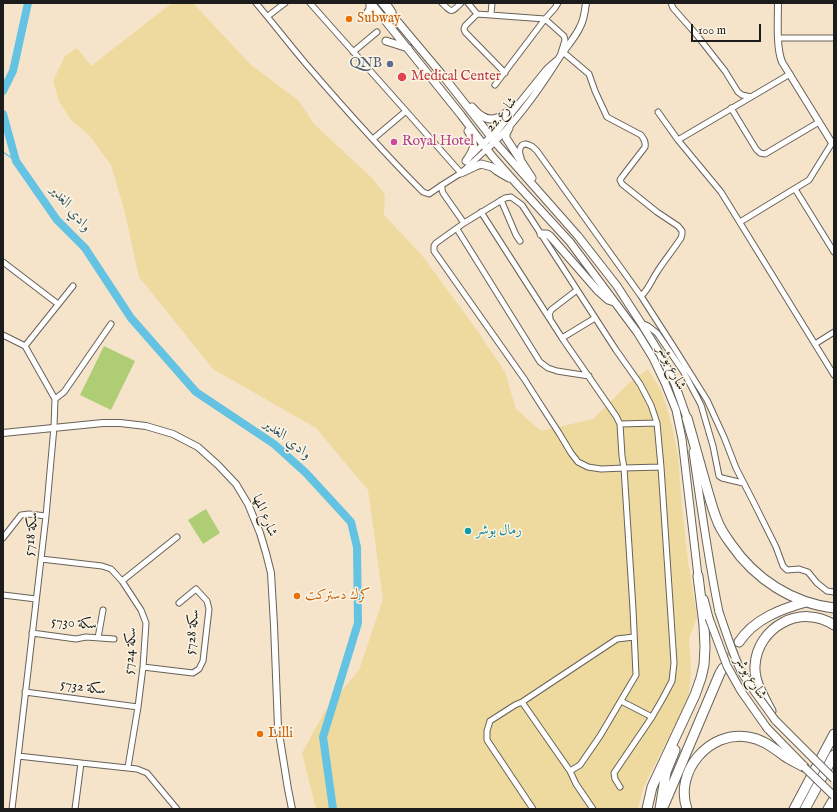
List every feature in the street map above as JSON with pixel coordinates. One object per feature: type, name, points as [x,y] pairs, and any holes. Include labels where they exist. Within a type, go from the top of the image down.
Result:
[{"type":"highway","points":[[687,418],[717,520],[742,559],[751,569],[782,592],[806,602],[823,607],[834,608]]},
{"type":"highway","points":[[647,809],[652,787],[695,695],[700,683],[704,665],[704,625],[698,576]]},
{"type":"highway","points":[[739,642],[743,635],[751,627],[776,612],[806,602]]},
{"type":"highway","points":[[775,720],[755,677],[756,657],[762,642],[772,630],[781,623],[794,618],[807,616],[815,617],[834,625]]},
{"type":"highway","points":[[661,809],[666,772],[704,679],[707,662],[705,647]]},
{"type":"highway","points":[[661,809],[723,668]]},
{"type":"highway","points":[[687,809],[684,802],[684,785],[689,770],[702,752],[711,744],[728,737],[743,736],[760,740],[804,767]]},
{"type":"highway","points":[[794,809],[832,736]]},
{"type":"highway","points":[[805,809],[834,756]]},
{"type":"highway","points":[[790,809],[806,787]]},
{"type":"highway","points":[[828,809],[834,797]]},
{"type":"main road","points":[[365,17],[370,9],[370,3]]},
{"type":"main road","name":"شارع بوشر","points":[[370,3],[408,48],[485,147],[570,242],[637,332],[653,358],[676,410],[682,439],[698,576],[709,618],[726,666],[741,691],[767,728],[834,797]]},
{"type":"main road","name":"شارع بوشر","points":[[382,3],[444,77],[493,140],[583,242],[617,286],[660,354],[675,384],[687,418],[712,578],[719,612],[730,646],[742,672],[775,720],[834,779]]},
{"type":"main road","points":[[386,41],[408,48]]},
{"type":"main road","points":[[444,77],[482,116],[488,119],[498,118],[514,107]]},
{"type":"main road","points":[[461,115],[462,122],[474,142],[472,154],[466,161]]},
{"type":"main road","points":[[509,128],[506,138],[547,202]]},
{"type":"main road","points":[[461,173],[481,164],[492,167],[515,182]]},
{"type":"main road","points":[[542,234],[548,234],[598,291],[608,300],[616,304]]},
{"type":"street","points":[[256,3],[305,63],[403,172],[423,192],[429,194],[461,173],[310,3]]},
{"type":"street","points":[[268,16],[285,3]]},
{"type":"street","points":[[387,3],[408,33]]},
{"type":"street","points":[[442,3],[449,11],[454,10],[461,3]]},
{"type":"street","points":[[468,3],[477,14]]},
{"type":"street","points":[[491,14],[492,3]]},
{"type":"street","points":[[495,85],[556,8],[558,3]]},
{"type":"street","name":"شارع 22","points":[[461,173],[466,161],[509,128],[550,73],[580,26],[586,3]]},
{"type":"street","points":[[671,3],[673,8],[725,71],[738,92],[742,95],[751,97]]},
{"type":"street","points":[[740,222],[809,180],[833,142],[819,122],[779,56],[778,3]]},
{"type":"street","points":[[505,73],[465,32],[465,26],[477,14],[546,19],[564,36],[565,40],[561,55],[589,74],[595,92],[607,117],[641,135],[644,139],[646,143],[645,147],[620,180],[622,184],[657,212],[678,226],[682,231],[682,234],[681,238],[655,274],[649,287],[641,296]]},
{"type":"street","points":[[353,52],[377,32]]},
{"type":"street","points":[[779,38],[834,38]]},
{"type":"street","name":"شارع 22","points":[[493,140],[514,107],[561,55]]},
{"type":"street","points":[[678,140],[790,74]]},
{"type":"street","points":[[731,108],[756,149],[760,153],[765,154],[819,122]]},
{"type":"street","points":[[373,139],[406,111]]},
{"type":"street","points":[[658,112],[678,140],[721,192],[834,375]]},
{"type":"street","points":[[524,168],[519,152],[520,147],[524,144],[528,144],[537,151],[641,296],[707,400],[724,436],[736,468],[776,547],[783,566],[787,570],[799,569],[808,572],[816,583],[827,591],[834,592]]},
{"type":"street","name":"شارع 22","points":[[461,173],[485,147]]},
{"type":"street","points":[[442,185],[443,193],[464,223]]},
{"type":"street","points":[[796,188],[834,252]]},
{"type":"street","points":[[620,787],[615,779],[614,773],[652,717],[672,681],[674,663],[661,467],[657,423],[651,405],[522,205],[511,197],[504,198],[464,223],[436,243],[434,246],[434,251],[525,380],[570,453],[578,462],[588,467],[601,469],[661,467]]},
{"type":"street","points":[[501,200],[520,241]]},
{"type":"street","points":[[481,212],[562,338],[620,424],[636,675],[600,736],[580,765],[570,771]]},
{"type":"street","points":[[457,228],[540,362],[548,368],[558,372],[589,376]]},
{"type":"street","points":[[3,262],[58,304]]},
{"type":"street","points":[[25,346],[73,286]]},
{"type":"street","points":[[551,320],[549,315],[551,310],[577,290]]},
{"type":"street","points":[[562,338],[595,318]]},
{"type":"street","points":[[641,323],[657,333],[683,371],[701,405],[713,446],[719,476],[744,483]]},
{"type":"street","points":[[3,335],[25,346],[55,399],[64,392],[111,324]]},
{"type":"street","points":[[815,344],[834,332]]},
{"type":"street","name":"سكة 5718","points":[[12,809],[46,516],[54,428],[55,399]]},
{"type":"street","name":"شارع المها","points":[[3,432],[103,423],[146,426],[173,434],[198,447],[227,474],[242,493],[260,533],[271,573],[278,727],[292,809]]},
{"type":"street","points":[[620,424],[657,423]]},
{"type":"street","points":[[728,479],[734,473],[736,468]]},
{"type":"street","points":[[3,538],[21,515],[29,514],[46,516]]},
{"type":"street","points":[[122,581],[177,537]]},
{"type":"street","name":"سكة 5724","points":[[41,559],[102,566],[110,570],[122,581],[141,610],[146,623],[143,668],[128,767]]},
{"type":"street","name":"سكة 5728","points":[[143,668],[193,673],[199,670],[203,661],[210,609],[207,601],[196,589],[179,603]]},
{"type":"street","points":[[3,595],[36,599]]},
{"type":"street","points":[[98,638],[104,610]]},
{"type":"street","name":"سكة 5730","points":[[32,633],[76,639],[86,637],[114,639]]},
{"type":"street","points":[[533,809],[487,740],[487,731],[490,722],[617,639],[634,637]]},
{"type":"street","name":"سكة 5732","points":[[25,692],[138,707]]},
{"type":"street","points":[[621,701],[652,717]]},
{"type":"street","points":[[522,702],[570,771],[576,784],[593,809]]},
{"type":"street","points":[[18,756],[137,768],[147,773],[177,809]]},
{"type":"street","points":[[75,809],[80,763]]},
{"type":"green space","points":[[104,346],[135,361],[111,410],[80,395]]},
{"type":"green space","points":[[206,509],[220,533],[203,544],[188,520]]},
{"type":"sand","points":[[172,3],[193,3],[251,65],[299,101],[314,124],[372,178],[385,195],[384,215],[421,254],[474,326],[505,372],[516,409],[541,431],[593,419],[629,383],[648,369],[662,392],[672,426],[678,456],[688,561],[697,617],[689,639],[691,670],[689,694],[644,786],[638,809],[316,809],[302,753],[325,711],[359,670],[383,599],[368,490],[316,428],[213,369],[139,277],[125,213],[111,165],[89,135],[71,120],[59,101],[53,81],[65,56],[77,48],[91,66]]},
{"type":"waterway","name":"وادي الغدير","points":[[3,91],[13,71],[28,3]]},
{"type":"waterway","name":"وادي الغدير","points":[[3,114],[16,161],[57,220],[85,248],[131,318],[196,392],[274,444],[306,473],[351,522],[357,547],[358,623],[323,737],[333,809]]},
{"type":"waterway","name":"وادي الغدير","points":[[3,152],[16,161]]},
{"type":"tunnel","points":[[723,668],[739,642]]},
{"type":"place","name":"Subway","points":[[349,19]]},
{"type":"place","name":"QNB","points":[[390,64]]},
{"type":"place","name":"Medical Center","points":[[402,77]]},
{"type":"place","name":"Royal Hotel","points":[[394,142]]},
{"type":"place","name":"رمال بوشر","points":[[468,531]]},
{"type":"place","name":"كرك دستركت","points":[[297,596]]},
{"type":"place","name":"Lilli","points":[[260,734]]}]
